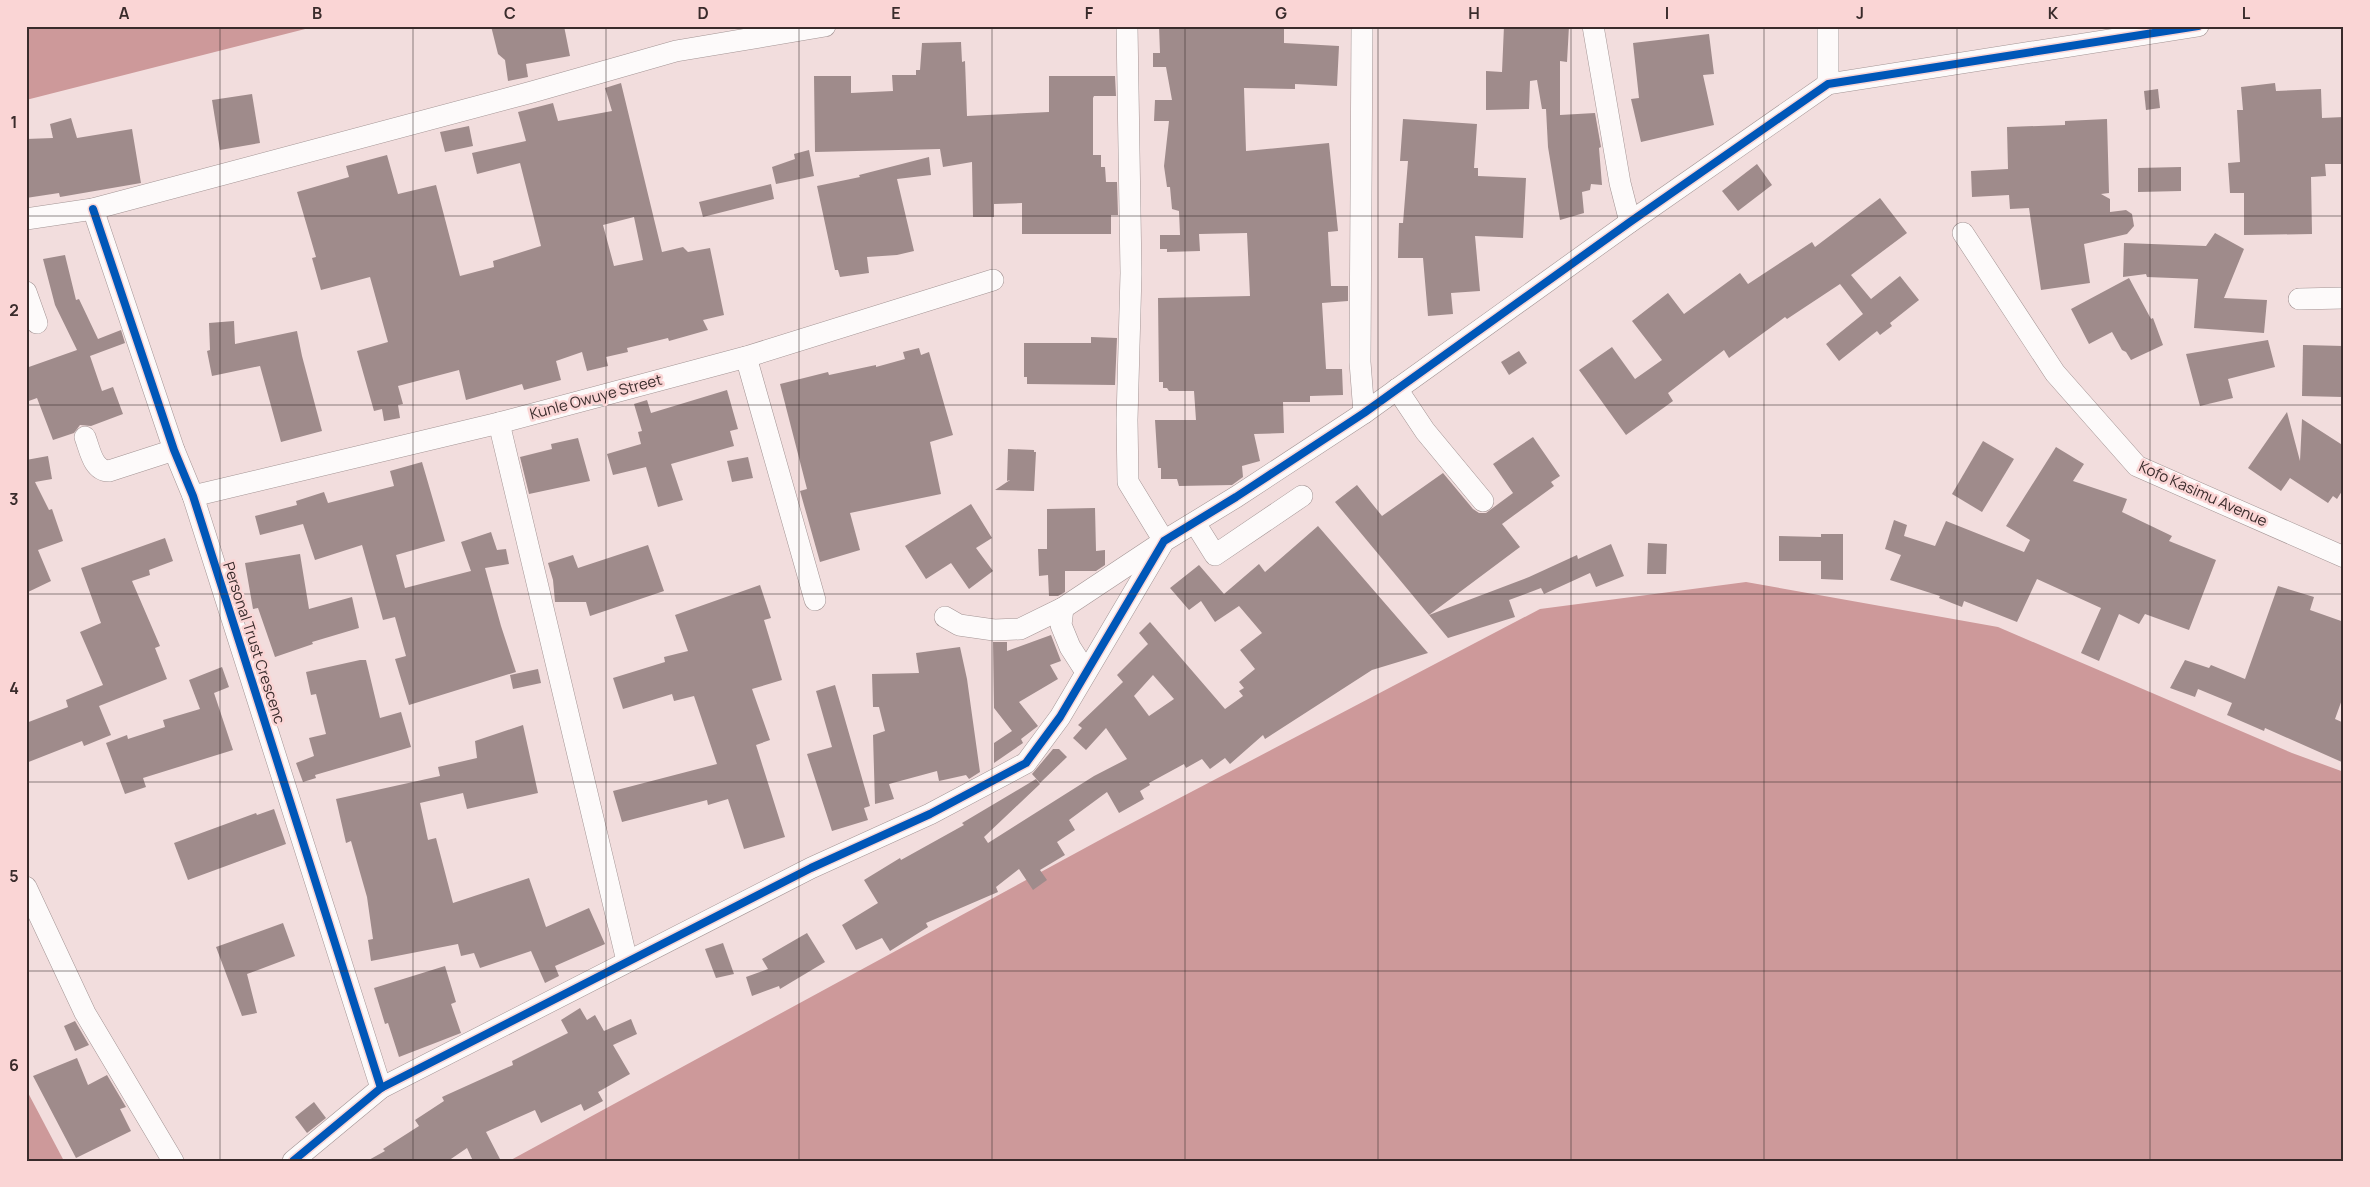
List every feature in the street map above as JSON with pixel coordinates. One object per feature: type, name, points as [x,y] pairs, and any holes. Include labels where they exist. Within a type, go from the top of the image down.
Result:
[{"type":"street","points":[[26,219],[93,209],[532,92],[676,51],[825,26]]},
{"type":"street","points":[[1127,26],[1131,273],[1127,420],[1128,482],[1164,541]]},
{"type":"street","points":[[1362,26],[1360,362],[1364,413]]},
{"type":"street","points":[[1593,26],[1620,184],[1630,222]]},
{"type":"street","points":[[1828,26],[1828,84]]},
{"type":"street","points":[[945,617],[959,626],[994,630],[1020,629],[1063,608],[1364,413],[1630,222],[1828,84],[2198,26]]},
{"type":"street","name":"Personal Trust Crescenc","points":[[93,209],[174,450],[194,496],[380,1088]]},
{"type":"street","name":"Kofo Kasimu Avenue","points":[[1963,232],[2055,373],[2137,466],[2344,557]]},
{"type":"street","name":"Kunle Owuye Street","points":[[194,496],[499,423],[746,357],[993,280]]},
{"type":"street","points":[[26,292],[37,323]]},
{"type":"street","points":[[2299,299],[2344,298]]},
{"type":"street","points":[[746,357],[815,600]]},
{"type":"street","points":[[1397,388],[1425,431],[1483,501]]},
{"type":"street","points":[[499,423],[627,961]]},
{"type":"street","points":[[85,437],[96,467],[102,471],[109,471],[174,450]]},
{"type":"street","points":[[1195,523],[1215,555],[1302,496]]},
{"type":"street","points":[[293,1161],[380,1088],[811,868],[930,814],[1026,763],[1060,717],[1164,541]]},
{"type":"street","points":[[1063,608],[1060,625],[1070,647],[1086,672]]},
{"type":"street","points":[[26,887],[85,1013],[173,1161]]},
{"type":"shaded area","points":[[26,26],[317,26],[26,100]]},
{"type":"shaded area","points":[[1746,582],[1998,627],[2292,753],[2344,772],[2344,1161],[509,1161],[1109,835],[1540,609]]},
{"type":"shaded area","points":[[26,1089],[64,1161],[26,1161]]},
{"type":"building","points":[[491,26],[564,26],[570,56],[526,64],[528,77],[508,81],[505,60],[498,54]]},
{"type":"building","points":[[1159,26],[1284,26],[1284,43],[1339,46],[1337,86],[1295,84],[1295,89],[1244,88],[1246,151],[1329,143],[1338,231],[1328,232],[1331,286],[1348,286],[1348,301],[1322,303],[1326,369],[1342,369],[1343,395],[1310,396],[1310,402],[1283,402],[1284,433],[1254,434],[1260,461],[1242,466],[1243,477],[1232,485],[1179,486],[1177,479],[1161,479],[1161,468],[1158,468],[1155,420],[1196,420],[1194,391],[1169,391],[1167,388],[1163,388],[1163,382],[1159,382],[1158,298],[1250,296],[1247,233],[1199,234],[1200,251],[1167,252],[1167,249],[1160,249],[1160,235],[1180,235],[1179,211],[1172,209],[1170,187],[1167,187],[1164,166],[1169,121],[1154,121],[1155,100],[1172,100],[1166,67],[1153,67],[1153,53],[1160,53]]},
{"type":"building","points":[[1504,26],[1569,26],[1567,62],[1560,61],[1560,115],[1595,113],[1601,147],[1599,148],[1602,185],[1591,184],[1590,190],[1582,192],[1584,213],[1560,220],[1548,147],[1546,109],[1542,109],[1537,80],[1530,81],[1529,109],[1486,110],[1486,71],[1502,72]]},
{"type":"building","points":[[1709,34],[1714,74],[1703,75],[1714,125],[1641,142],[1631,99],[1639,98],[1633,43]]},
{"type":"building","points":[[961,42],[962,62],[965,61],[967,116],[1049,112],[1049,76],[1115,76],[1116,96],[1094,96],[1093,98],[1093,155],[1101,155],[1101,167],[1105,167],[1106,182],[1117,182],[1118,215],[1111,215],[1111,234],[1022,234],[1022,203],[994,204],[994,217],[973,217],[972,162],[943,167],[940,149],[815,152],[814,76],[851,76],[851,93],[893,91],[892,75],[916,75],[916,70],[920,70],[922,43]]},
{"type":"building","points":[[621,83],[662,252],[683,247],[688,252],[710,248],[724,315],[703,320],[708,330],[669,341],[668,338],[627,348],[628,352],[606,357],[608,366],[587,371],[582,352],[556,361],[561,380],[524,390],[522,384],[466,400],[459,370],[398,386],[403,404],[398,405],[400,418],[384,421],[382,409],[374,411],[357,351],[388,342],[370,277],[321,290],[312,258],[316,257],[297,192],[349,177],[346,166],[387,155],[398,194],[436,185],[460,276],[494,267],[493,261],[541,246],[520,163],[477,174],[472,153],[526,141],[518,112],[553,103],[558,121],[612,111],[605,88]],"holes":[[[634,217],[643,260],[614,266],[603,225]]]},
{"type":"building","points":[[2275,83],[2276,91],[2321,89],[2322,118],[2344,117],[2344,164],[2325,164],[2326,176],[2311,177],[2312,234],[2244,235],[2244,193],[2230,193],[2228,163],[2240,162],[2237,110],[2243,110],[2241,87]]},
{"type":"building","points":[[2158,89],[2160,108],[2146,110],[2144,91]]},
{"type":"building","points":[[252,94],[260,143],[220,150],[212,100]]},
{"type":"building","points":[[71,118],[77,138],[132,129],[141,183],[60,197],[59,193],[26,198],[26,139],[53,138],[50,124]]},
{"type":"building","points":[[1403,119],[1477,124],[1474,168],[1478,168],[1478,176],[1526,178],[1523,238],[1475,236],[1480,291],[1451,293],[1453,314],[1428,316],[1423,258],[1398,258],[1399,223],[1403,223],[1408,161],[1400,161]]},
{"type":"building","points":[[2107,119],[2109,193],[2101,194],[2110,199],[2110,212],[2126,210],[2132,214],[2134,226],[2127,234],[2084,244],[2090,283],[2041,290],[2029,208],[2010,209],[2009,195],[1972,197],[1971,171],[2008,169],[2007,127],[2065,125],[2065,121]]},
{"type":"building","points":[[469,126],[473,146],[445,152],[440,132]]},
{"type":"building","points":[[809,150],[814,176],[776,184],[772,167],[795,159],[794,154]]},
{"type":"building","points":[[929,157],[931,175],[897,179],[914,251],[897,255],[867,257],[869,273],[840,277],[838,270],[835,270],[817,186],[860,177],[859,175]]},
{"type":"building","points":[[1757,164],[1772,185],[1738,211],[1722,191]]},
{"type":"building","points":[[2181,167],[2181,191],[2138,192],[2138,168]]},
{"type":"building","points":[[771,184],[774,199],[703,217],[699,202]]},
{"type":"building","points":[[1880,198],[1907,233],[1851,275],[1871,299],[1900,276],[1919,300],[1890,323],[1892,326],[1880,335],[1877,331],[1839,361],[1826,344],[1863,314],[1840,284],[1787,319],[1785,317],[1729,358],[1724,350],[1668,393],[1673,401],[1626,435],[1579,370],[1612,347],[1635,379],[1662,360],[1632,321],[1668,293],[1684,314],[1740,273],[1748,284],[1812,242],[1815,247]]},
{"type":"building","points":[[2215,233],[2244,249],[2224,298],[2267,300],[2264,333],[2194,328],[2198,279],[2147,277],[2146,274],[2123,277],[2124,243],[2206,246]]},
{"type":"building","points":[[65,255],[76,300],[79,299],[98,339],[121,330],[125,343],[90,356],[102,391],[113,387],[123,414],[91,426],[80,425],[74,433],[53,440],[37,398],[26,402],[26,368],[77,350],[55,305],[43,259]]},
{"type":"building","points":[[2129,278],[2151,319],[2153,318],[2163,345],[2131,360],[2126,352],[2122,350],[2112,332],[2089,344],[2071,309]]},
{"type":"building","points":[[234,321],[235,344],[297,331],[322,431],[281,442],[260,366],[212,376],[207,351],[210,350],[209,323]]},
{"type":"building","points":[[1091,337],[1117,338],[1115,385],[1027,384],[1027,377],[1024,377],[1024,343],[1091,343]]},
{"type":"building","points":[[2268,340],[2275,367],[2228,379],[2233,398],[2200,406],[2186,354]]},
{"type":"building","points":[[2303,345],[2343,346],[2342,397],[2302,396]]},
{"type":"building","points":[[919,348],[921,355],[929,352],[953,435],[930,442],[941,494],[850,513],[860,550],[820,562],[800,491],[807,489],[780,384],[828,372],[829,375],[876,365],[876,367],[905,359],[903,352]]},
{"type":"building","points":[[1519,351],[1527,363],[1509,375],[1501,362]]},
{"type":"building","points":[[727,390],[738,429],[730,431],[734,446],[671,464],[683,500],[658,507],[646,467],[613,475],[607,454],[641,444],[638,432],[642,431],[634,404],[647,400],[651,413]]},
{"type":"building","points":[[2287,412],[2300,461],[2302,419],[2344,446],[2344,488],[2337,499],[2333,496],[2328,503],[2290,478],[2281,491],[2248,468]]},
{"type":"building","points":[[1533,437],[1560,476],[1551,482],[1554,486],[1502,524],[1520,547],[1429,615],[1335,502],[1357,485],[1382,516],[1443,473],[1473,509],[1479,513],[1486,513],[1513,493],[1493,464]]},
{"type":"building","points":[[578,438],[590,481],[529,494],[520,457],[552,449],[551,444]]},
{"type":"building","points":[[1983,441],[2014,459],[1982,512],[1952,494]]},
{"type":"building","points":[[2056,447],[2084,464],[2073,481],[2127,499],[2122,512],[2172,536],[2169,541],[2216,560],[2189,630],[2145,614],[2139,624],[2119,614],[2099,661],[2081,653],[2101,608],[2037,579],[2017,622],[1964,601],[1962,607],[1939,598],[1940,596],[1890,580],[1901,555],[1885,549],[1894,520],[1907,525],[1904,536],[1935,546],[1946,521],[2024,552],[2030,540],[2006,526]]},
{"type":"building","points":[[1008,449],[1034,450],[1036,452],[1034,491],[995,490],[1010,480],[1007,481]]},
{"type":"building","points":[[48,456],[52,479],[35,482],[49,510],[52,509],[63,541],[38,550],[51,581],[26,593],[26,460]]},
{"type":"building","points":[[748,457],[753,478],[732,482],[727,461]]},
{"type":"building","points":[[422,462],[445,541],[396,555],[405,588],[471,571],[461,542],[491,532],[497,550],[506,549],[509,564],[485,568],[516,672],[409,705],[395,659],[406,656],[395,617],[383,620],[362,545],[315,560],[303,524],[260,535],[255,516],[297,505],[296,501],[324,492],[328,503],[394,486],[390,471]]},
{"type":"building","points":[[971,504],[992,538],[976,548],[993,571],[969,589],[951,563],[926,579],[905,546]]},
{"type":"building","points":[[1095,508],[1096,551],[1105,550],[1105,565],[1096,571],[1065,571],[1065,592],[1058,596],[1049,596],[1048,575],[1039,576],[1038,549],[1047,549],[1047,509]]},
{"type":"building","points":[[1318,526],[1428,653],[1372,670],[1265,739],[1263,735],[1230,764],[1225,758],[1210,769],[1202,759],[1186,768],[1184,764],[1149,783],[1150,785],[1140,791],[1144,799],[1119,813],[1107,792],[1069,820],[1075,830],[1057,842],[1065,855],[1040,870],[1047,880],[1033,890],[1019,869],[996,887],[998,892],[926,923],[928,927],[890,951],[882,938],[856,950],[842,925],[878,903],[864,880],[900,858],[901,860],[964,825],[962,823],[1036,779],[1040,784],[984,837],[988,843],[1094,776],[1127,759],[1106,728],[1086,750],[1073,738],[1082,728],[1078,725],[1123,682],[1117,675],[1148,644],[1139,633],[1150,622],[1225,709],[1243,696],[1239,691],[1244,688],[1239,682],[1255,669],[1240,650],[1262,633],[1239,606],[1215,622],[1201,601],[1189,610],[1170,588],[1199,565],[1224,594],[1259,564],[1265,572]],"holes":[[[1153,675],[1174,699],[1149,716],[1134,696]]]},
{"type":"building","points":[[1821,534],[1843,534],[1843,580],[1821,579],[1821,561],[1779,561],[1779,536],[1821,537]]},
{"type":"building","points":[[165,538],[173,561],[149,570],[150,575],[132,581],[160,646],[155,648],[167,679],[99,706],[111,735],[84,746],[82,741],[26,763],[26,723],[68,707],[66,700],[103,685],[80,632],[101,623],[81,568]]},
{"type":"building","points":[[1648,543],[1667,544],[1666,574],[1647,574]]},
{"type":"building","points":[[1611,544],[1624,576],[1596,587],[1590,573],[1544,594],[1541,588],[1509,600],[1515,617],[1448,638],[1429,615],[1529,577],[1577,555],[1578,559]]},
{"type":"building","points":[[648,545],[664,591],[590,616],[586,602],[555,602],[553,580],[548,563],[573,555],[578,568]]},
{"type":"building","points":[[300,554],[309,609],[352,597],[359,628],[312,642],[313,644],[275,657],[258,608],[253,609],[245,563]]},
{"type":"building","points":[[760,585],[771,618],[764,620],[782,680],[752,689],[770,740],[756,745],[785,837],[744,849],[728,799],[708,805],[707,800],[622,822],[613,791],[717,764],[694,696],[674,701],[672,694],[623,709],[613,678],[665,662],[664,657],[688,651],[675,615]]},
{"type":"building","points":[[2278,586],[2314,597],[2310,610],[2344,622],[2344,694],[2335,719],[2344,723],[2344,763],[2265,728],[2264,731],[2227,715],[2232,703],[2198,689],[2195,697],[2170,688],[2185,660],[2209,668],[2211,665],[2245,679]]},
{"type":"building","points":[[1051,635],[1061,661],[1050,665],[1058,679],[1019,702],[1038,726],[1021,739],[1023,743],[994,763],[994,743],[1012,731],[994,708],[993,642],[1007,642],[1007,651]]},
{"type":"building","points":[[960,647],[967,679],[980,772],[969,779],[966,775],[939,781],[937,771],[889,784],[894,799],[875,804],[873,735],[885,731],[879,707],[873,707],[872,674],[919,673],[916,653]]},
{"type":"building","points":[[366,660],[380,718],[401,712],[411,747],[315,775],[316,778],[303,782],[296,763],[314,756],[309,738],[326,734],[316,694],[311,695],[306,672]]},
{"type":"building","points":[[222,667],[229,687],[214,693],[233,750],[143,778],[146,787],[125,794],[106,743],[127,735],[128,739],[165,727],[163,720],[200,709],[189,680]]},
{"type":"building","points":[[538,669],[541,683],[513,689],[510,675]]},
{"type":"building","points":[[835,685],[870,806],[864,808],[868,820],[832,831],[807,754],[832,747],[816,691]]},
{"type":"building","points":[[523,725],[538,793],[467,809],[463,793],[420,803],[428,840],[436,838],[453,903],[529,878],[546,927],[589,908],[605,944],[555,966],[559,976],[545,983],[531,951],[480,968],[474,953],[461,956],[458,944],[371,961],[368,940],[373,939],[367,897],[351,841],[346,843],[336,799],[440,776],[438,767],[477,758],[475,741]]},
{"type":"building","points":[[1053,749],[1059,749],[1067,757],[1040,783],[1032,774]]},
{"type":"building","points":[[274,809],[286,844],[188,880],[174,843],[256,813],[257,815]]},
{"type":"building","points":[[283,923],[295,956],[247,974],[257,1013],[242,1016],[216,947]]},
{"type":"building","points":[[807,933],[825,962],[780,989],[779,986],[752,996],[746,977],[768,969],[762,959]]},
{"type":"building","points":[[723,943],[734,974],[716,978],[705,949]]},
{"type":"building","points":[[445,966],[456,1002],[451,1004],[461,1033],[399,1057],[388,1023],[385,1024],[374,988]]},
{"type":"building","points":[[580,1008],[587,1020],[595,1015],[604,1031],[631,1019],[637,1034],[613,1045],[630,1074],[598,1092],[603,1101],[584,1111],[581,1104],[541,1123],[535,1110],[486,1132],[501,1161],[473,1161],[467,1148],[448,1161],[367,1161],[385,1151],[383,1149],[419,1126],[415,1120],[444,1101],[442,1097],[513,1065],[512,1061],[568,1033],[561,1020]]},
{"type":"building","points":[[75,1021],[89,1045],[75,1051],[64,1026]]},
{"type":"building","points":[[77,1058],[88,1085],[107,1075],[126,1107],[120,1109],[131,1131],[76,1158],[33,1076]]},
{"type":"building","points":[[314,1102],[326,1118],[307,1133],[295,1117]]},
{"type":"cycle path","points":[[293,1161],[381,1088],[811,868],[930,814],[1026,763],[1060,717],[1164,541],[1236,497],[1364,413],[1630,222],[1828,84],[2198,26]]},
{"type":"cycle path","points":[[93,209],[174,450],[193,496],[381,1088]]}]
